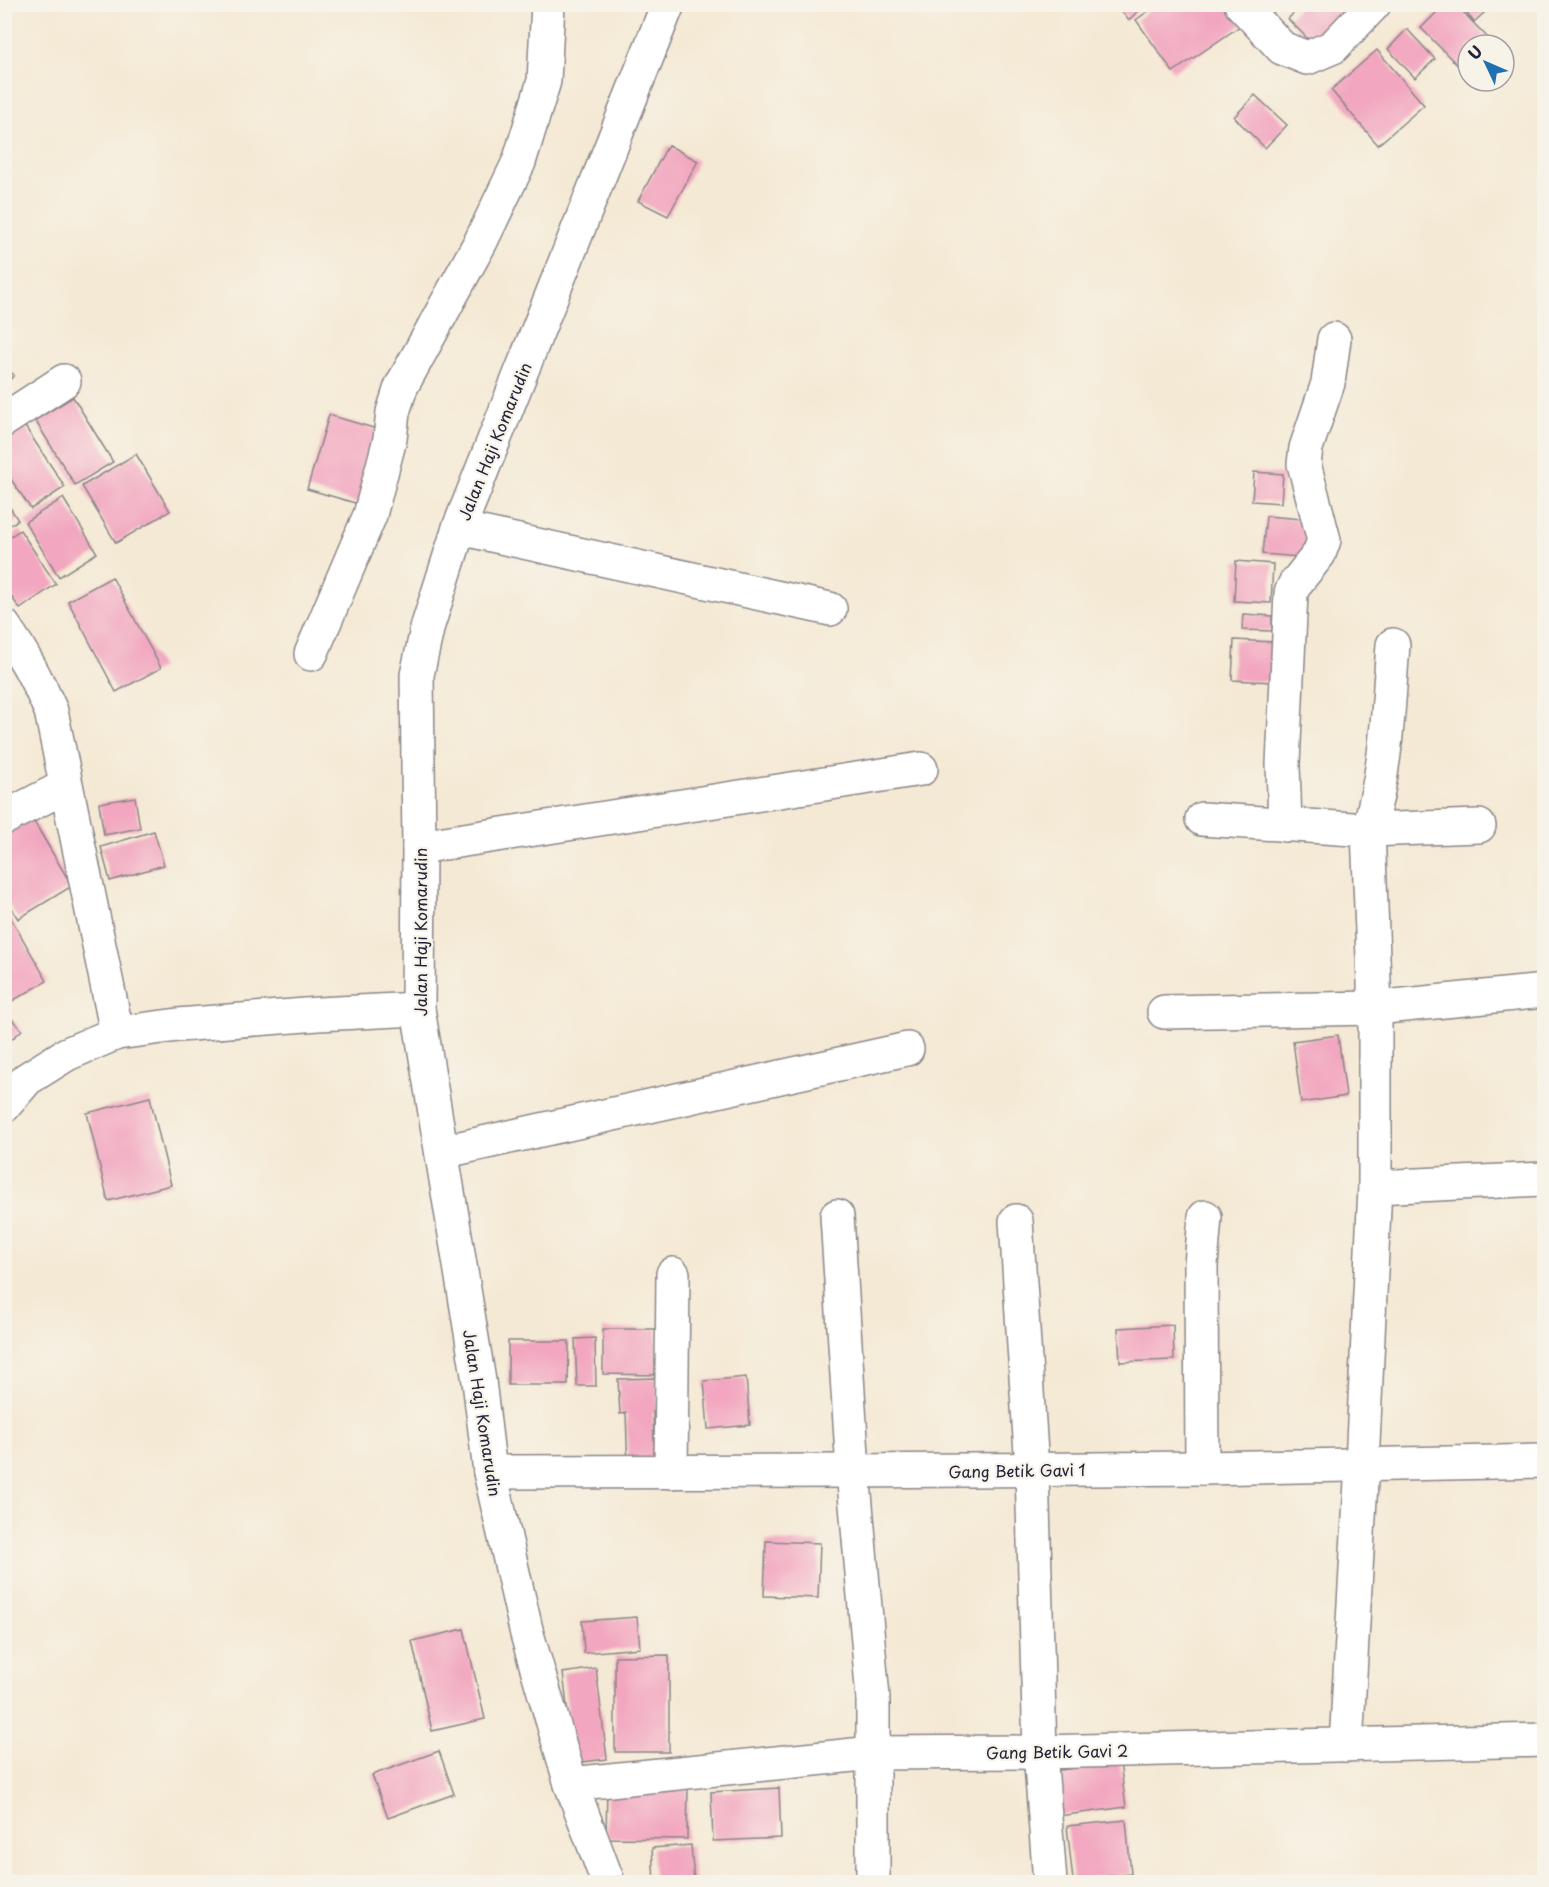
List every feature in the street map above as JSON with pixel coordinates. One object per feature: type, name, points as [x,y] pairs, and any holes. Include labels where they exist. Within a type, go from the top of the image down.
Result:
[{"type":"street","points":[[311,654],[370,515],[390,439],[393,412],[401,387],[481,241],[519,162],[544,81],[548,4]]},
{"type":"street","name":"Jalan Haji Komarudin","points":[[608,1882],[571,1784],[527,1634],[490,1472],[479,1381],[418,1009],[417,675],[428,625],[459,528],[668,4]]},
{"type":"street","points":[[1241,4],[1282,48],[1306,58],[1334,47],[1374,4]]},
{"type":"street","points":[[1285,825],[1283,764],[1292,593],[1295,584],[1319,554],[1324,540],[1304,464],[1306,448],[1328,383],[1334,339]]},
{"type":"street","points":[[4,420],[64,381]]},
{"type":"street","points":[[459,528],[830,609]]},
{"type":"street","points":[[4,626],[28,664],[51,711],[117,1033]]},
{"type":"street","points":[[1346,1745],[1375,1187],[1375,1008],[1368,831],[1382,775],[1393,645]]},
{"type":"street","points":[[419,847],[921,769]]},
{"type":"street","points":[[4,818],[66,786]]},
{"type":"street","points":[[1202,819],[1368,831],[1479,825]]},
{"type":"street","points":[[1164,1012],[1375,1008],[1545,991]]},
{"type":"street","points":[[4,1106],[27,1079],[67,1054],[117,1033],[178,1025],[418,1009]]},
{"type":"street","points":[[442,1152],[908,1048]]},
{"type":"street","points":[[1375,1187],[1545,1179]]},
{"type":"street","points":[[837,1216],[853,1472],[873,1698],[873,1882]]},
{"type":"street","points":[[1202,1468],[1201,1265],[1205,1217]]},
{"type":"street","points":[[1016,1221],[1032,1469],[1040,1752],[1050,1882]]},
{"type":"street","points":[[671,1472],[673,1274]]},
{"type":"street","name":"Gang Betik Gavi 1","points":[[490,1472],[853,1472],[1545,1461]]},
{"type":"street","name":"Gang Betik Gavi 2","points":[[571,1784],[873,1753],[1040,1752],[1545,1740]]},
{"type":"building","points":[[1114,4],[1145,4],[1129,20]]},
{"type":"building","points":[[1158,4],[1229,4],[1243,24],[1173,72],[1136,20]]},
{"type":"building","points":[[1302,4],[1355,4],[1314,45],[1288,19]]},
{"type":"building","points":[[1445,4],[1455,4],[1483,33],[1456,33],[1456,64],[1421,28]]},
{"type":"building","points":[[1459,4],[1494,4],[1474,22]]},
{"type":"building","points":[[1407,29],[1435,59],[1415,78],[1388,49]]},
{"type":"building","points":[[1377,50],[1424,105],[1378,145],[1331,90]]},
{"type":"building","points":[[1255,95],[1287,125],[1265,148],[1234,117]]},
{"type":"building","points":[[668,145],[698,161],[668,216],[638,201]]},
{"type":"building","points":[[4,367],[14,375],[4,387]]},
{"type":"building","points":[[73,397],[113,462],[75,485],[35,420]]},
{"type":"building","points":[[329,415],[384,431],[362,505],[307,489]]},
{"type":"building","points":[[22,422],[65,487],[31,509],[4,469],[4,434]]},
{"type":"building","points":[[136,454],[170,511],[116,543],[82,486]]},
{"type":"building","points":[[1254,472],[1283,474],[1281,503],[1252,501]]},
{"type":"building","points":[[4,498],[18,520],[4,529]]},
{"type":"building","points":[[63,498],[97,553],[59,577],[25,522]]},
{"type":"building","points":[[1266,516],[1315,520],[1311,558],[1262,554]]},
{"type":"building","points":[[20,530],[56,584],[20,609],[4,586],[4,541]]},
{"type":"building","points":[[1236,561],[1273,564],[1271,603],[1234,601]]},
{"type":"building","points":[[112,577],[161,668],[116,692],[68,601]]},
{"type":"building","points":[[1243,614],[1272,616],[1272,631],[1242,630]]},
{"type":"building","points":[[1234,640],[1273,642],[1272,682],[1232,680]]},
{"type":"building","points":[[135,797],[140,828],[104,835],[99,803]]},
{"type":"building","points":[[32,818],[72,886],[18,919],[4,896],[4,835]]},
{"type":"building","points":[[154,831],[164,865],[110,881],[101,847]]},
{"type":"building","points":[[9,915],[47,981],[7,1004],[4,999],[4,918]]},
{"type":"building","points":[[4,1011],[22,1030],[4,1046]]},
{"type":"building","points":[[1338,1035],[1346,1096],[1301,1103],[1293,1041]]},
{"type":"building","points":[[150,1097],[171,1185],[108,1201],[87,1113]]},
{"type":"building","points":[[1173,1325],[1174,1360],[1120,1362],[1118,1328]]},
{"type":"building","points":[[603,1329],[657,1329],[657,1375],[603,1374]]},
{"type":"building","points":[[595,1338],[596,1386],[577,1386],[575,1339]]},
{"type":"building","points":[[508,1341],[569,1341],[568,1385],[508,1385]]},
{"type":"building","points":[[746,1377],[750,1425],[708,1429],[704,1381]]},
{"type":"building","points":[[657,1378],[658,1412],[653,1412],[655,1470],[628,1471],[626,1413],[620,1414],[618,1379]]},
{"type":"building","points":[[766,1541],[820,1543],[818,1598],[764,1596]]},
{"type":"building","points":[[637,1617],[640,1648],[584,1653],[582,1621]]},
{"type":"building","points":[[464,1629],[485,1719],[432,1731],[412,1641]]},
{"type":"building","points":[[669,1655],[669,1752],[615,1752],[615,1656]]},
{"type":"building","points":[[596,1668],[607,1759],[574,1763],[563,1673]]},
{"type":"building","points":[[439,1751],[454,1794],[388,1818],[372,1775]]},
{"type":"building","points":[[1120,1762],[1126,1807],[1059,1816],[1053,1771]]},
{"type":"building","points":[[607,1785],[688,1786],[687,1839],[606,1838]]},
{"type":"building","points":[[779,1788],[781,1838],[713,1841],[711,1792]]},
{"type":"building","points":[[1126,1820],[1131,1874],[1073,1880],[1067,1826]]},
{"type":"building","points":[[691,1845],[694,1882],[654,1882],[652,1848]]}]
